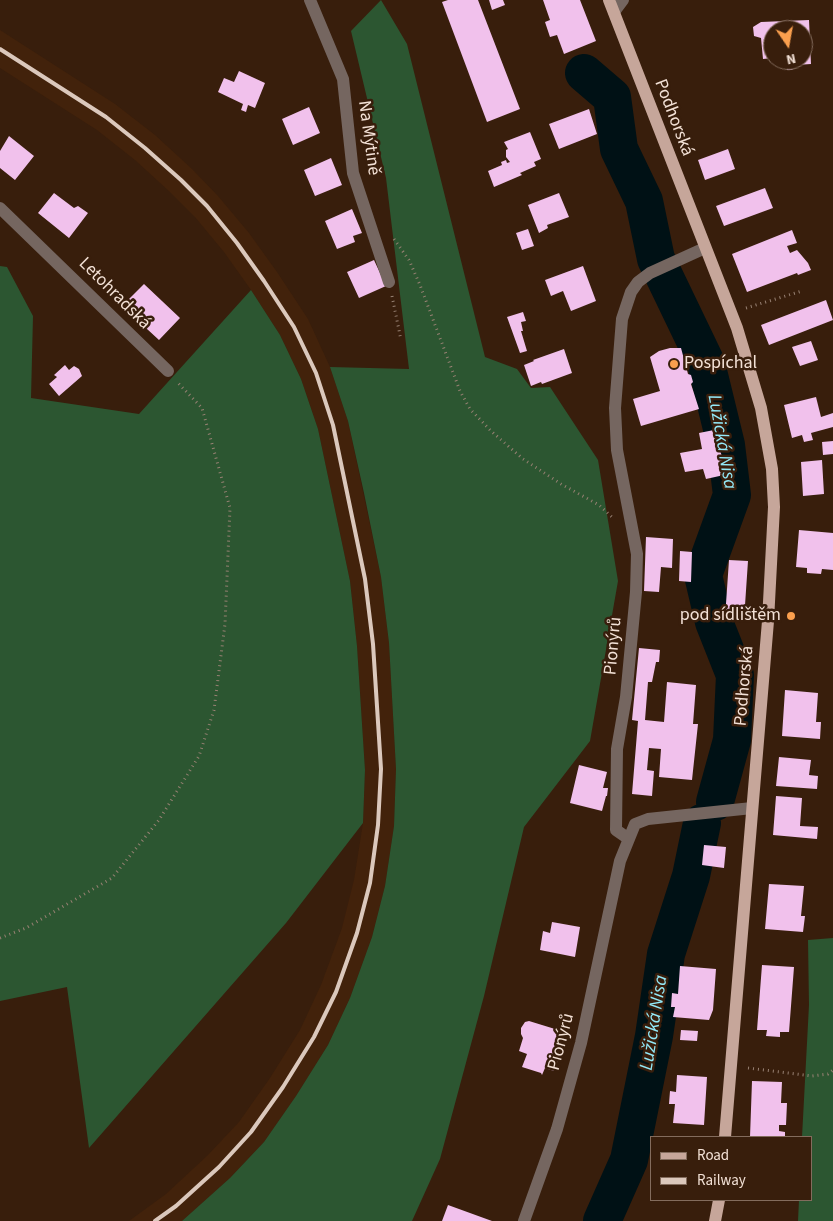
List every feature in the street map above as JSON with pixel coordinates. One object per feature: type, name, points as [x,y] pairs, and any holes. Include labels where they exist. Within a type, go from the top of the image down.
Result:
[{"type":"main road","name":"Podhorská","points":[[611,6],[731,314],[761,408],[772,469],[773,498],[768,621],[725,1136]]},
{"type":"main road","points":[[715,1221],[719,1201]]},
{"type":"street","name":"Na Mýtině","points":[[310,0],[343,79],[352,173],[389,282]]},
{"type":"street","points":[[611,6],[623,0]]},
{"type":"street","name":"Letohradská","points":[[0,208],[168,371]]},
{"type":"street","name":"Pionýrů","points":[[629,839],[616,830],[618,749],[626,697],[636,592],[637,554],[617,450],[615,408],[622,319],[631,292],[638,282],[650,273],[705,248]]},
{"type":"street","name":"Pionýrů","points":[[524,1221],[557,1129],[581,1043],[620,861],[635,824],[648,819],[752,808]]},
{"type":"path","points":[[391,236],[409,260],[460,391],[470,409],[491,431],[523,459],[599,506],[619,525]]},
{"type":"path","points":[[389,282],[401,340]]},
{"type":"path","points":[[731,314],[802,291]]},
{"type":"path","points":[[0,938],[26,928],[112,878],[160,820],[199,756],[214,710],[225,624],[230,508],[202,408],[168,371]]},
{"type":"path","points":[[748,1068],[820,1075],[828,1074],[833,1070]]},
{"type":"shaded area","points":[[0,30],[115,104],[155,135],[218,196],[249,233],[277,272],[308,319],[330,367],[348,421],[381,577],[389,643],[396,769],[394,826],[385,886],[372,937],[350,998],[328,1045],[296,1096],[264,1142],[230,1178],[182,1221],[129,1221],[166,1194],[208,1155],[239,1122],[270,1078],[300,1030],[321,985],[342,928],[354,880],[363,823],[365,770],[357,646],[350,581],[318,429],[301,379],[280,335],[224,252],[195,217],[170,192],[135,160],[97,130],[0,68]]},
{"type":"green space","points":[[381,0],[407,44],[485,357],[517,369],[531,388],[550,387],[598,460],[618,581],[590,741],[524,827],[484,996],[440,1159],[412,1221],[182,1221],[230,1178],[264,1142],[328,1045],[350,998],[372,937],[385,886],[394,826],[396,769],[389,643],[381,577],[364,493],[348,421],[330,367],[409,369],[386,178],[351,31]]},
{"type":"green space","points":[[0,266],[7,267],[33,316],[31,398],[139,414],[251,290],[280,335],[301,379],[318,429],[350,581],[357,646],[365,770],[363,823],[286,923],[89,1148],[67,987],[0,1001]]},
{"type":"green space","points":[[833,938],[833,1221],[798,1221],[799,1201],[813,1201],[813,1136],[802,1136],[809,1005],[808,940]]},
{"type":"building","points":[[448,0],[478,0],[520,109],[487,122],[442,2]]},
{"type":"building","points":[[489,0],[503,0],[505,5],[492,10]]},
{"type":"building","points":[[543,0],[580,0],[596,41],[564,54],[557,35],[550,37],[545,22],[550,20]]},
{"type":"building","points":[[763,22],[763,59],[761,38],[754,36],[753,27]]},
{"type":"building","points":[[239,71],[265,83],[255,108],[248,105],[246,112],[241,110],[243,104],[218,92],[224,78],[234,82]]},
{"type":"building","points":[[309,107],[320,133],[293,145],[282,119]]},
{"type":"building","points":[[589,109],[597,134],[559,149],[549,124]]},
{"type":"building","points":[[530,132],[541,159],[534,162],[536,166],[520,173],[522,175],[494,187],[488,171],[502,165],[501,162],[506,160],[507,163],[510,162],[506,157],[506,150],[508,149],[504,142]]},
{"type":"building","points":[[9,136],[34,156],[15,180],[0,168],[0,151]]},
{"type":"building","points":[[728,149],[735,169],[705,180],[698,160]]},
{"type":"building","points":[[331,158],[342,185],[315,196],[304,170]]},
{"type":"building","points":[[765,188],[773,208],[724,226],[716,206]]},
{"type":"building","points":[[54,193],[74,208],[78,206],[88,213],[69,238],[38,213]]},
{"type":"building","points":[[559,193],[569,217],[547,225],[548,228],[539,233],[528,205]]},
{"type":"building","points":[[352,209],[362,233],[353,236],[355,242],[337,249],[325,221]]},
{"type":"building","points":[[528,229],[534,246],[522,250],[516,233]]},
{"type":"building","points":[[792,230],[797,243],[787,246],[790,253],[797,250],[808,263],[811,270],[798,275],[797,273],[747,292],[732,254]]},
{"type":"building","points":[[374,260],[386,286],[359,298],[347,272]]},
{"type":"building","points":[[583,266],[596,301],[571,311],[563,291],[551,296],[545,280]]},
{"type":"building","points":[[144,284],[180,318],[159,340],[122,306]]},
{"type":"building","points":[[826,300],[833,320],[769,345],[761,325]]},
{"type":"building","points":[[523,312],[526,321],[521,322],[523,331],[521,331],[527,351],[520,353],[507,317]]},
{"type":"building","points":[[811,341],[818,360],[800,366],[792,347]]},
{"type":"building","points":[[681,348],[688,374],[691,375],[693,382],[691,384],[699,409],[641,426],[633,399],[660,391],[650,357],[659,351]]},
{"type":"building","points":[[564,349],[572,373],[531,386],[524,365]]},
{"type":"building","points":[[65,365],[69,370],[74,366],[79,369],[82,376],[59,396],[49,384],[57,377],[54,375]]},
{"type":"building","points":[[816,397],[821,417],[833,413],[833,427],[811,433],[813,440],[804,442],[802,435],[792,438],[784,405]]},
{"type":"building","points":[[714,430],[723,460],[721,461],[724,475],[706,479],[703,469],[685,472],[680,453],[702,449],[699,433]]},
{"type":"building","points":[[833,441],[833,454],[823,455],[822,442]]},
{"type":"building","points":[[822,460],[824,494],[803,496],[801,462]]},
{"type":"building","points":[[799,530],[833,533],[833,570],[822,569],[821,574],[807,573],[807,568],[796,567]]},
{"type":"building","points":[[646,537],[673,539],[672,568],[661,567],[659,592],[644,591]]},
{"type":"building","points":[[680,551],[692,552],[691,582],[679,581]]},
{"type":"building","points":[[729,560],[748,561],[744,620],[725,618]]},
{"type":"building","points":[[639,648],[660,650],[659,662],[656,662],[652,682],[648,682],[645,720],[664,722],[667,682],[696,685],[693,724],[698,724],[692,780],[659,777],[661,749],[649,748],[647,770],[654,771],[652,796],[632,794],[638,721],[632,720]]},
{"type":"building","points":[[785,690],[818,693],[816,722],[821,722],[820,739],[782,736]]},
{"type":"building","points":[[779,757],[811,760],[809,775],[818,776],[817,789],[776,786]]},
{"type":"building","points":[[579,765],[607,772],[603,788],[608,788],[607,796],[602,811],[570,803]]},
{"type":"building","points":[[776,796],[802,798],[800,826],[818,827],[817,839],[773,835]]},
{"type":"building","points":[[704,845],[726,847],[724,868],[702,865]]},
{"type":"building","points":[[769,884],[804,886],[801,916],[805,916],[803,932],[765,929]]},
{"type":"building","points":[[552,922],[580,927],[575,957],[540,950],[543,931],[550,933]]},
{"type":"building","points":[[762,965],[794,967],[789,1032],[780,1032],[780,1037],[766,1036],[767,1030],[757,1030]]},
{"type":"building","points":[[680,966],[716,969],[713,1010],[709,1020],[673,1017],[675,1007],[671,1007],[672,993],[678,994]]},
{"type":"building","points":[[529,1021],[568,1033],[554,1071],[545,1068],[542,1075],[522,1067],[527,1054],[519,1051],[523,1038],[521,1028],[525,1022]]},
{"type":"building","points":[[681,1030],[698,1031],[697,1041],[680,1040]]},
{"type":"building","points":[[677,1075],[707,1077],[704,1125],[673,1123],[675,1104],[669,1104],[670,1091],[676,1092]]},
{"type":"building","points":[[752,1081],[782,1082],[781,1103],[787,1103],[786,1125],[779,1125],[779,1131],[785,1132],[785,1136],[750,1136]]},
{"type":"building","points":[[448,1205],[492,1221],[442,1221]]},
{"type":"waterway","name":"Lužická Nisa","points":[[584,73],[612,97],[619,149],[644,201],[656,259],[706,363],[726,445],[732,495],[703,575],[714,622],[735,675],[732,740],[715,802]]},
{"type":"waterway","name":"Lužická Nisa","points":[[602,1221],[629,1160],[654,1036],[666,954],[691,876],[702,823]]},
{"type":"railway","points":[[0,49],[106,117],[145,148],[207,206],[264,281],[294,327],[316,373],[333,425],[365,579],[373,644],[381,769],[378,825],[370,883],[357,933],[336,992],[314,1037],[283,1087],[251,1132],[219,1167],[176,1206],[155,1221]]},
{"type":"place","name":"Pospíchal","points":[[674,364]]},
{"type":"place","name":"pod sídlištěm","points":[[791,616]]}]
